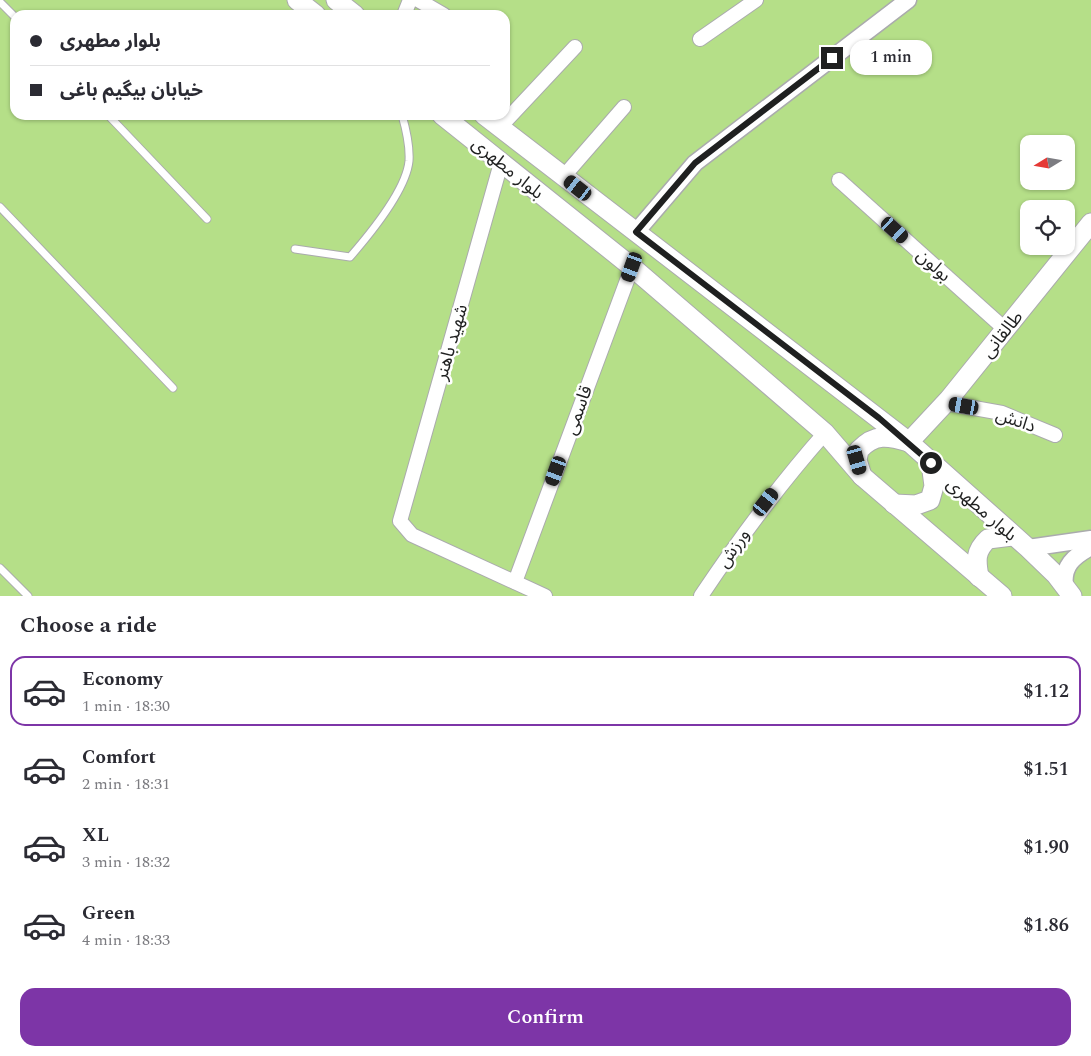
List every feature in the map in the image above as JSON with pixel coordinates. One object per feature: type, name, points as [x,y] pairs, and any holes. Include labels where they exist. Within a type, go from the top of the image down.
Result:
[{"type":"main road","points":[[297,0],[310,10]]},
{"type":"main road","points":[[336,0],[349,10]]},
{"type":"main road","name":"بلوار مطهری","points":[[448,120],[632,267],[825,433],[862,476],[1002,596]]},
{"type":"main road","name":"بلوار مطهری","points":[[491,120],[909,442],[1012,536],[1028,548],[1069,593]]},
{"type":"main road","name":"طالقانی","points":[[909,442],[946,403],[1091,223]]},
{"type":"main road","points":[[862,476],[857,460],[859,450],[864,444],[877,436],[891,437],[909,442]]},
{"type":"main road","points":[[894,504],[916,505],[930,500],[934,486],[931,463]]},
{"type":"main road","points":[[979,577],[976,557],[978,549],[988,538],[1012,536]]},
{"type":"street","points":[[418,0],[435,10]]},
{"type":"street","points":[[700,39],[756,0]]},
{"type":"street","points":[[636,232],[695,163],[908,0]]},
{"type":"street","points":[[510,116],[575,47]]},
{"type":"street","points":[[564,176],[624,107]]},
{"type":"street","points":[[500,127],[507,120]]},
{"type":"street","name":"شهید باهنر","points":[[501,163],[400,521],[412,535],[515,582]]},
{"type":"street","name":"بولون","points":[[839,180],[1006,330]]},
{"type":"street","name":"قاسمی","points":[[515,582],[632,267]]},
{"type":"street","name":"دانش","points":[[946,403],[1002,413],[1055,435]]},
{"type":"street","name":"ورزش","points":[[701,596],[753,520],[784,479],[825,433]]},
{"type":"street","points":[[1028,548],[1091,539]]},
{"type":"street","points":[[1069,593],[1063,576],[1071,561],[1091,547]]},
{"type":"street","points":[[515,582],[545,596]]},
{"type":"lane","points":[[0,2],[10,12]]},
{"type":"lane","points":[[113,120],[207,219]]},
{"type":"lane","points":[[295,249],[350,257],[361,244],[395,199],[409,162],[403,120]]},
{"type":"lane","points":[[0,206],[173,388]]},
{"type":"lane","points":[[0,568],[28,596]]},
{"type":"green space","points":[[0,0],[1091,0],[1091,596],[0,596]]},
{"type":"route","points":[[832,58],[695,163],[636,232],[879,418],[931,463]]}]
